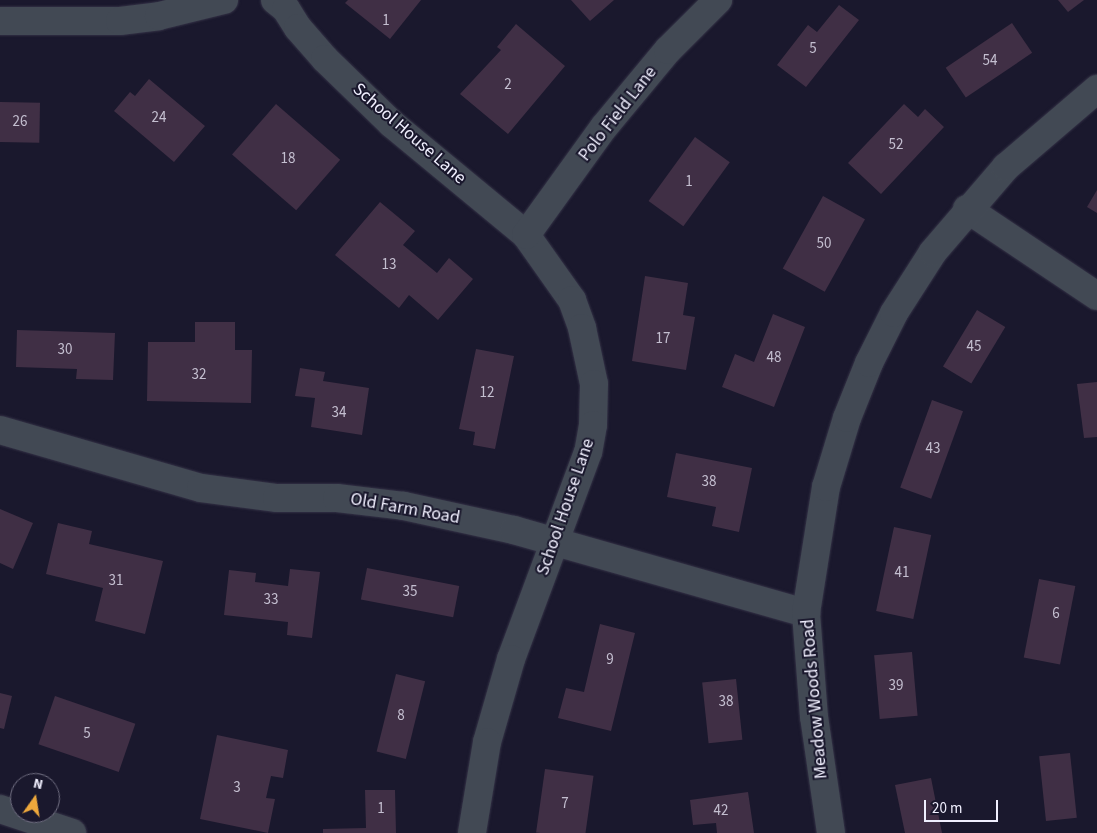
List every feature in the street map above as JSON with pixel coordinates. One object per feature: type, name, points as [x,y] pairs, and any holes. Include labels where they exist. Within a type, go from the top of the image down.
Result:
[{"type":"street","points":[[0,21],[120,21],[158,16],[224,0]]},
{"type":"street","name":"School House Lane","points":[[275,0],[286,9],[298,28],[325,59],[392,124],[526,235],[572,300],[582,328],[594,384],[593,425],[588,452],[511,659],[489,733],[472,833]]},
{"type":"street","name":"Polo Field Lane","points":[[526,235],[604,127],[668,50],[718,0]]},
{"type":"street","name":"Meadow Woods Road","points":[[831,833],[814,717],[806,613],[826,486],[847,418],[869,363],[894,313],[933,252],[1006,167],[1097,89]]},
{"type":"street","points":[[968,209],[1097,296]]},
{"type":"street","name":"Old Farm Road","points":[[0,430],[200,488],[277,498],[337,498],[404,506],[514,530],[806,613]]},
{"type":"street","points":[[0,809],[72,833]]},
{"type":"building","points":[[348,0],[421,0],[390,39],[345,3]]},
{"type":"building","points":[[571,0],[614,0],[590,21]]},
{"type":"building","points":[[1058,0],[1084,0],[1068,12]]},
{"type":"building","points":[[839,5],[859,20],[806,87],[777,65],[808,25],[817,32]]},
{"type":"building","points":[[1012,23],[1032,53],[966,98],[946,68]]},
{"type":"building","points":[[516,24],[565,66],[508,134],[460,94],[501,50],[497,47]]},
{"type":"building","points":[[149,79],[205,126],[174,162],[114,111],[130,92],[135,96]]},
{"type":"building","points":[[0,102],[40,103],[39,143],[0,142]]},
{"type":"building","points":[[276,104],[340,160],[296,210],[232,155]]},
{"type":"building","points":[[904,104],[918,117],[925,109],[944,127],[881,194],[848,163]]},
{"type":"building","points":[[695,137],[730,162],[683,226],[649,201]]},
{"type":"building","points":[[1097,190],[1097,213],[1087,207]]},
{"type":"building","points":[[823,196],[865,219],[825,292],[783,269]]},
{"type":"building","points":[[380,202],[415,231],[403,245],[437,273],[449,258],[473,279],[438,320],[409,295],[399,308],[335,255]]},
{"type":"building","points":[[645,276],[688,283],[683,315],[695,317],[686,370],[632,361]]},
{"type":"building","points":[[977,310],[1005,327],[971,384],[943,367]]},
{"type":"building","points":[[773,314],[805,327],[774,407],[722,387],[735,354],[754,362]]},
{"type":"building","points":[[195,322],[235,322],[235,350],[252,350],[251,403],[147,401],[148,342],[195,342]]},
{"type":"building","points":[[17,330],[115,333],[113,380],[76,379],[77,369],[16,367]]},
{"type":"building","points":[[476,349],[514,356],[495,449],[473,445],[475,432],[459,429]]},
{"type":"building","points":[[300,368],[325,372],[323,381],[369,388],[362,435],[311,427],[315,398],[295,396]]},
{"type":"building","points":[[1097,382],[1097,437],[1084,438],[1077,384]]},
{"type":"building","points":[[932,400],[963,411],[931,499],[900,487]]},
{"type":"building","points":[[676,453],[752,468],[739,532],[712,526],[716,507],[667,497]]},
{"type":"building","points":[[0,509],[33,523],[13,569],[0,563]]},
{"type":"building","points":[[58,523],[92,531],[89,544],[163,561],[145,634],[95,621],[103,588],[46,574]]},
{"type":"building","points":[[894,527],[931,535],[913,619],[876,611]]},
{"type":"building","points":[[367,568],[459,586],[453,617],[361,599]]},
{"type":"building","points":[[290,569],[320,572],[312,638],[287,635],[288,622],[224,615],[229,570],[256,573],[255,582],[288,586]]},
{"type":"building","points":[[1039,579],[1075,586],[1060,665],[1024,658]]},
{"type":"building","points":[[600,624],[635,633],[611,731],[558,718],[566,688],[584,692]]},
{"type":"building","points":[[912,652],[918,716],[880,719],[874,655]]},
{"type":"building","points":[[396,674],[425,681],[406,759],[377,752]]},
{"type":"building","points":[[736,679],[742,740],[709,743],[702,683]]},
{"type":"building","points":[[0,693],[12,696],[4,729],[0,728]]},
{"type":"building","points":[[55,696],[135,724],[119,772],[38,744]]},
{"type":"building","points":[[217,735],[288,750],[283,778],[271,776],[266,798],[275,799],[268,833],[200,819]]},
{"type":"building","points":[[1070,753],[1077,818],[1046,821],[1039,756]]},
{"type":"building","points":[[545,769],[594,776],[585,833],[536,832]]},
{"type":"building","points":[[931,778],[942,833],[905,833],[895,785]]},
{"type":"building","points":[[365,790],[395,790],[396,833],[323,833],[323,829],[366,828]]},
{"type":"building","points":[[748,792],[754,833],[717,833],[716,823],[693,825],[690,800]]}]
